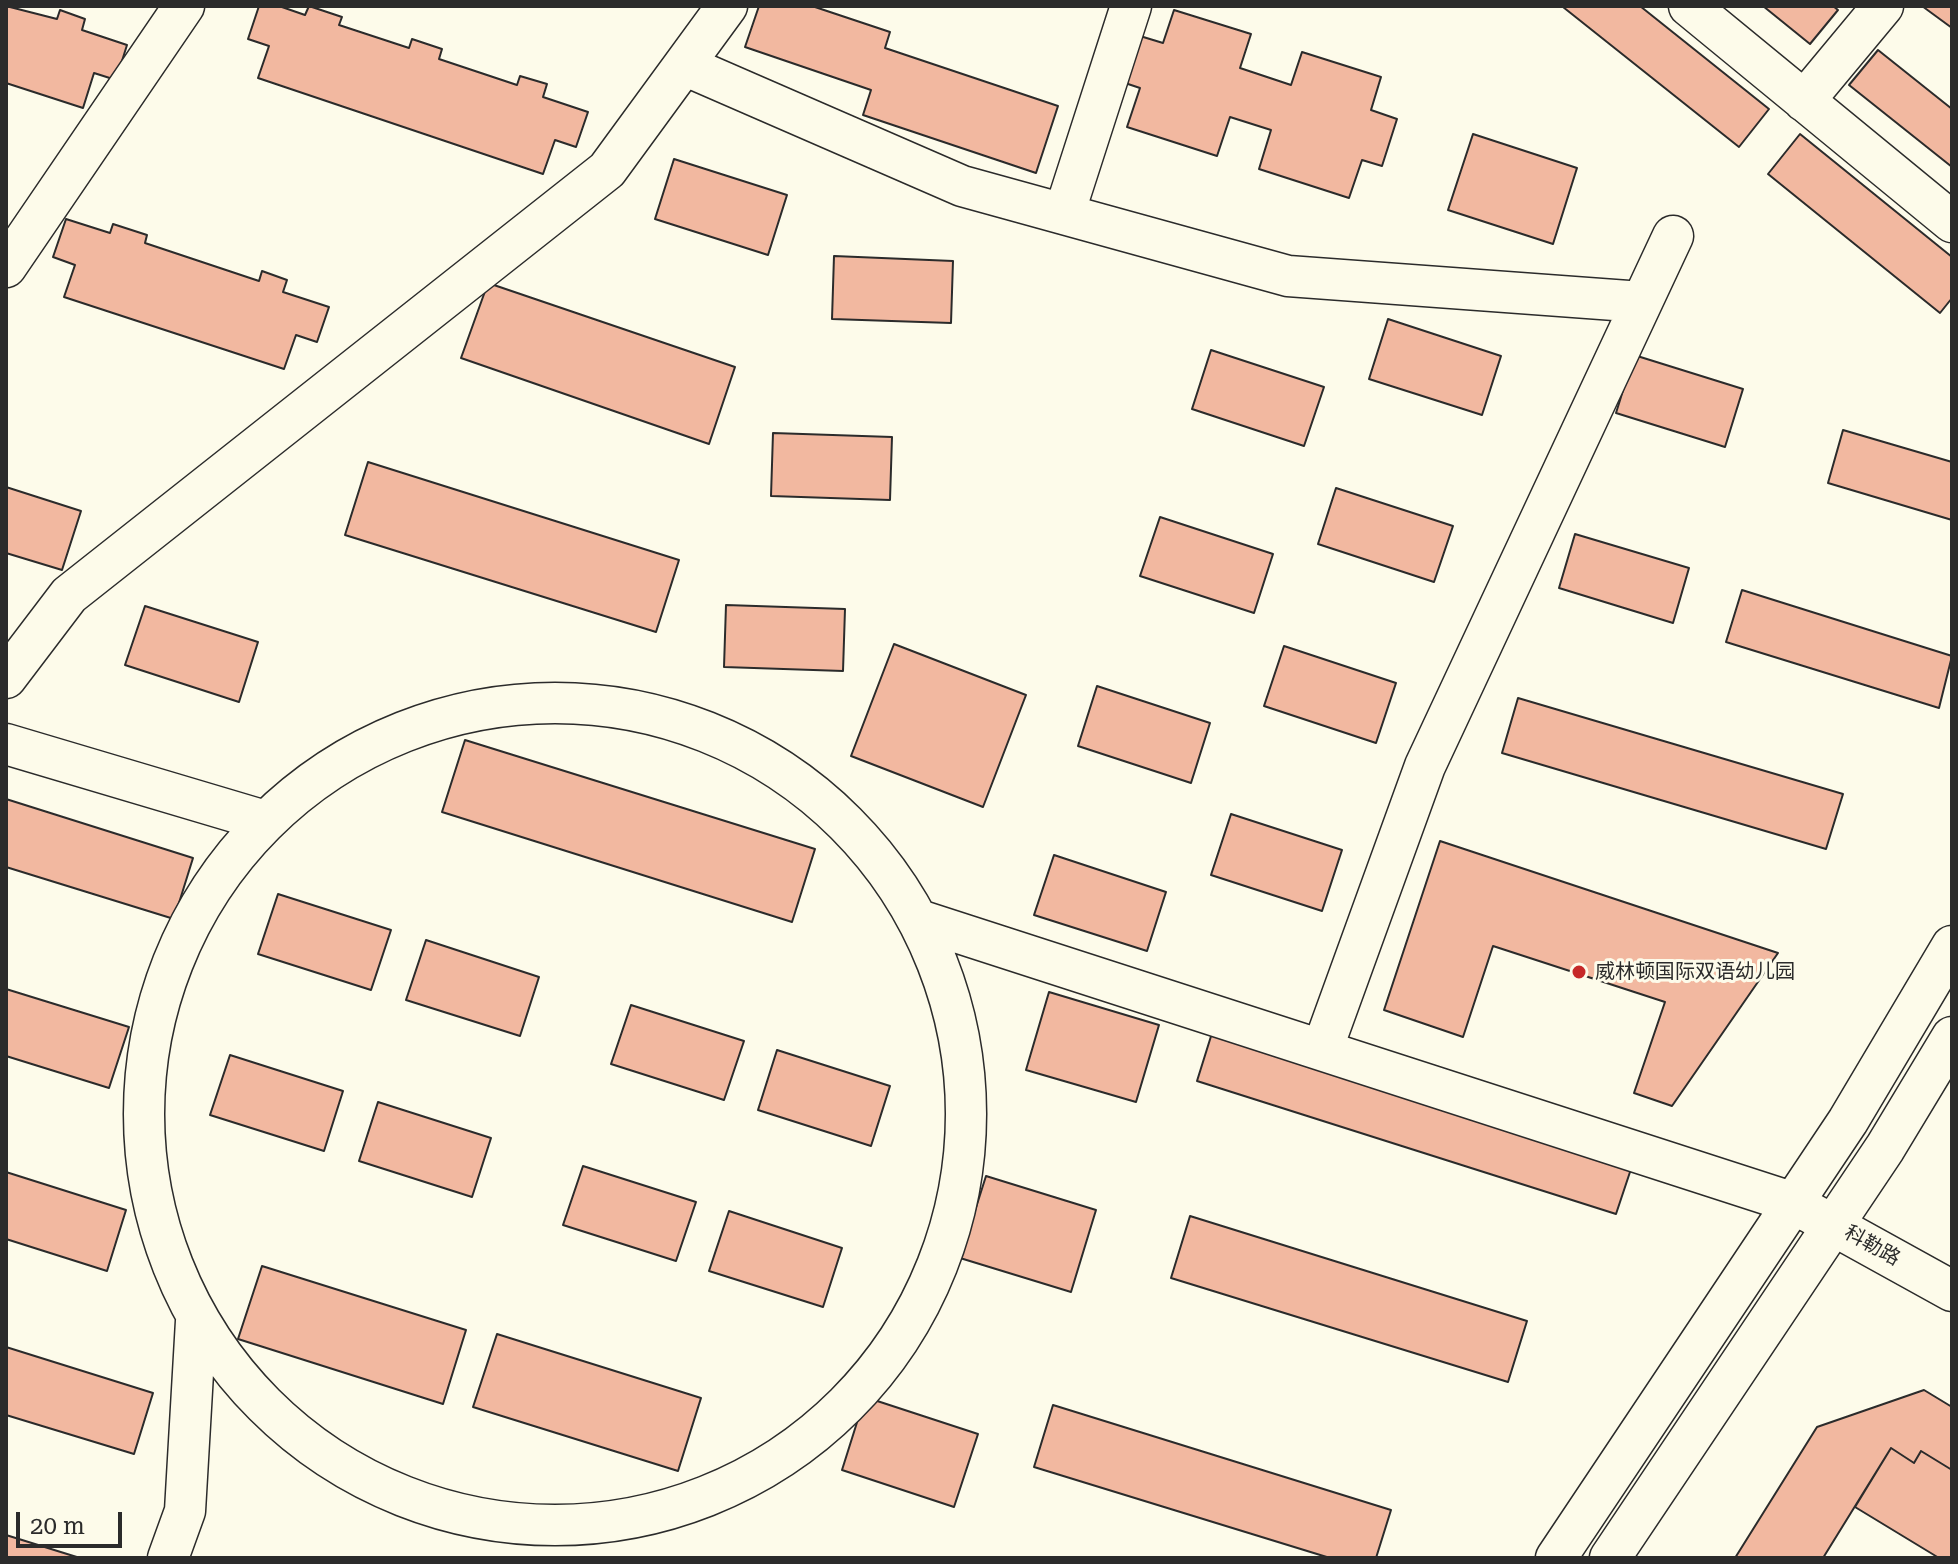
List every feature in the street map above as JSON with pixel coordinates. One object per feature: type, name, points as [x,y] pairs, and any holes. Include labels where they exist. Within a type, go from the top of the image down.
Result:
[{"type":"street","points":[[6,267],[184,6]]},
{"type":"street","points":[[6,678],[69,595],[607,170],[727,6]]},
{"type":"street","points":[[1064,214],[1131,6]]},
{"type":"street","points":[[1689,6],[1952,222]]},
{"type":"street","points":[[1804,101],[1883,6]]},
{"type":"street","points":[[684,65],[962,186],[1288,276],[1642,302]]},
{"type":"street","points":[[1322,1050],[1425,766],[1673,236]]},
{"type":"street","points":[[608,704],[734,741],[843,816],[922,921],[966,1056],[963,1198],[911,1330],[816,1437],[692,1505],[551,1528],[411,1502],[287,1430],[196,1321],[149,1199],[142,1067],[177,941],[250,832],[353,752],[477,707],[608,704]]},
{"type":"street","points":[[6,744],[265,821]]},
{"type":"street","name":"科勒路","points":[[922,921],[1791,1202],[1952,1291]]},
{"type":"street","points":[[1556,1558],[1848,1121],[1952,946]]},
{"type":"street","points":[[1610,1558],[1885,1148],[1952,1037]]},
{"type":"street","points":[[168,1558],[185,1511],[196,1321]]},
{"type":"building","points":[[6,6],[57,19],[60,10],[85,19],[82,30],[127,45],[116,80],[94,73],[83,108],[6,83]]},
{"type":"building","points":[[259,6],[279,6],[305,15],[309,6],[342,17],[339,25],[409,48],[412,39],[442,49],[439,59],[517,85],[520,76],[547,84],[543,97],[588,112],[576,147],[555,140],[543,174],[258,78],[269,46],[248,39]]},
{"type":"building","points":[[759,6],[812,6],[890,32],[885,48],[1058,106],[1036,173],[863,115],[871,90],[745,47]]},
{"type":"building","points":[[1640,6],[1769,109],[1739,147],[1563,7]]},
{"type":"building","points":[[1763,6],[1833,6],[1838,10],[1810,44]]},
{"type":"building","points":[[1922,6],[1952,6],[1952,28]]},
{"type":"building","points":[[1174,10],[1251,34],[1240,68],[1291,85],[1302,52],[1381,77],[1371,110],[1397,119],[1382,166],[1362,160],[1349,198],[1259,169],[1271,130],[1230,117],[1217,156],[1127,127],[1140,88],[1125,83],[1140,36],[1163,43]]},
{"type":"building","points":[[1878,50],[1952,109],[1952,167],[1849,85]]},
{"type":"building","points":[[1473,134],[1577,168],[1553,244],[1448,210]]},
{"type":"building","points":[[1800,134],[1952,257],[1952,298],[1940,313],[1768,174]]},
{"type":"building","points":[[674,159],[787,195],[768,255],[655,219]]},
{"type":"building","points":[[66,219],[110,233],[113,224],[147,235],[145,243],[259,281],[262,271],[287,280],[283,292],[329,307],[317,342],[296,335],[284,369],[64,297],[75,265],[53,257]]},
{"type":"building","points":[[834,256],[953,261],[951,323],[832,319]]},
{"type":"building","points":[[488,283],[735,367],[709,444],[461,358]]},
{"type":"building","points":[[1388,319],[1501,356],[1482,415],[1369,379]]},
{"type":"building","points":[[1211,350],[1324,387],[1304,446],[1192,409]]},
{"type":"building","points":[[1634,355],[1743,389],[1725,447],[1616,413]]},
{"type":"building","points":[[1843,430],[1952,462],[1952,520],[1828,483]]},
{"type":"building","points":[[773,433],[892,437],[890,500],[771,496]]},
{"type":"building","points":[[368,462],[679,560],[656,632],[345,535]]},
{"type":"building","points":[[6,487],[81,511],[62,570],[6,553]]},
{"type":"building","points":[[1336,488],[1453,526],[1434,582],[1318,544]]},
{"type":"building","points":[[1160,517],[1273,554],[1254,613],[1140,576]]},
{"type":"building","points":[[1575,534],[1689,568],[1673,623],[1559,588]]},
{"type":"building","points":[[1742,590],[1952,656],[1939,708],[1726,642]]},
{"type":"building","points":[[726,605],[845,609],[843,671],[724,667]]},
{"type":"building","points":[[145,606],[258,642],[239,702],[125,665]]},
{"type":"building","points":[[894,644],[1026,695],[983,807],[851,756]]},
{"type":"building","points":[[1284,646],[1396,683],[1376,743],[1264,706]]},
{"type":"building","points":[[1097,686],[1210,723],[1191,783],[1078,746]]},
{"type":"building","points":[[1518,698],[1843,794],[1826,849],[1502,753]]},
{"type":"building","points":[[465,740],[815,849],[792,922],[442,812]]},
{"type":"building","points":[[6,799],[193,858],[174,919],[6,867]]},
{"type":"building","points":[[1231,814],[1342,850],[1322,911],[1211,875]]},
{"type":"building","points":[[1440,841],[1778,953],[1672,1106],[1634,1093],[1665,1002],[1493,946],[1463,1037],[1384,1010]]},
{"type":"building","points":[[1054,855],[1166,892],[1147,951],[1034,915]]},
{"type":"building","points":[[278,894],[391,930],[371,990],[258,954]]},
{"type":"building","points":[[426,940],[539,977],[520,1036],[406,1000]]},
{"type":"building","points":[[6,989],[129,1027],[109,1088],[6,1056]]},
{"type":"building","points":[[1049,992],[1159,1025],[1136,1102],[1026,1070]]},
{"type":"building","points":[[631,1005],[744,1041],[724,1100],[611,1064]]},
{"type":"building","points":[[1212,1033],[1632,1166],[1616,1214],[1197,1081]]},
{"type":"building","points":[[777,1050],[890,1086],[871,1146],[758,1110]]},
{"type":"building","points":[[230,1055],[343,1091],[324,1151],[210,1115]]},
{"type":"building","points":[[378,1102],[491,1138],[472,1197],[359,1161]]},
{"type":"building","points":[[583,1166],[696,1202],[676,1261],[563,1225]]},
{"type":"building","points":[[6,1172],[126,1210],[107,1271],[6,1239]]},
{"type":"building","points":[[986,1176],[1096,1210],[1071,1292],[960,1258]]},
{"type":"building","points":[[729,1211],[842,1248],[823,1307],[709,1271]]},
{"type":"building","points":[[1190,1216],[1527,1321],[1508,1382],[1171,1278]]},
{"type":"building","points":[[262,1266],[466,1330],[443,1404],[238,1339]]},
{"type":"building","points":[[497,1334],[701,1398],[678,1471],[473,1407]]},
{"type":"building","points":[[6,1347],[153,1393],[134,1454],[6,1415]]},
{"type":"building","points":[[1924,1390],[1952,1407],[1952,1470],[1921,1451],[1914,1463],[1891,1448],[1823,1558],[1735,1558],[1817,1427]]},
{"type":"building","points":[[865,1397],[978,1434],[954,1507],[842,1470]]},
{"type":"building","points":[[1053,1405],[1391,1510],[1376,1558],[1330,1558],[1034,1467]]},
{"type":"building","points":[[1891,1448],[1914,1463],[1921,1451],[1952,1470],[1952,1558],[1939,1558],[1855,1507]]},
{"type":"building","points":[[6,1535],[80,1558],[6,1558]]},
{"type":"place","name":"威林顿国际双语幼儿园","points":[[1579,972]]}]
